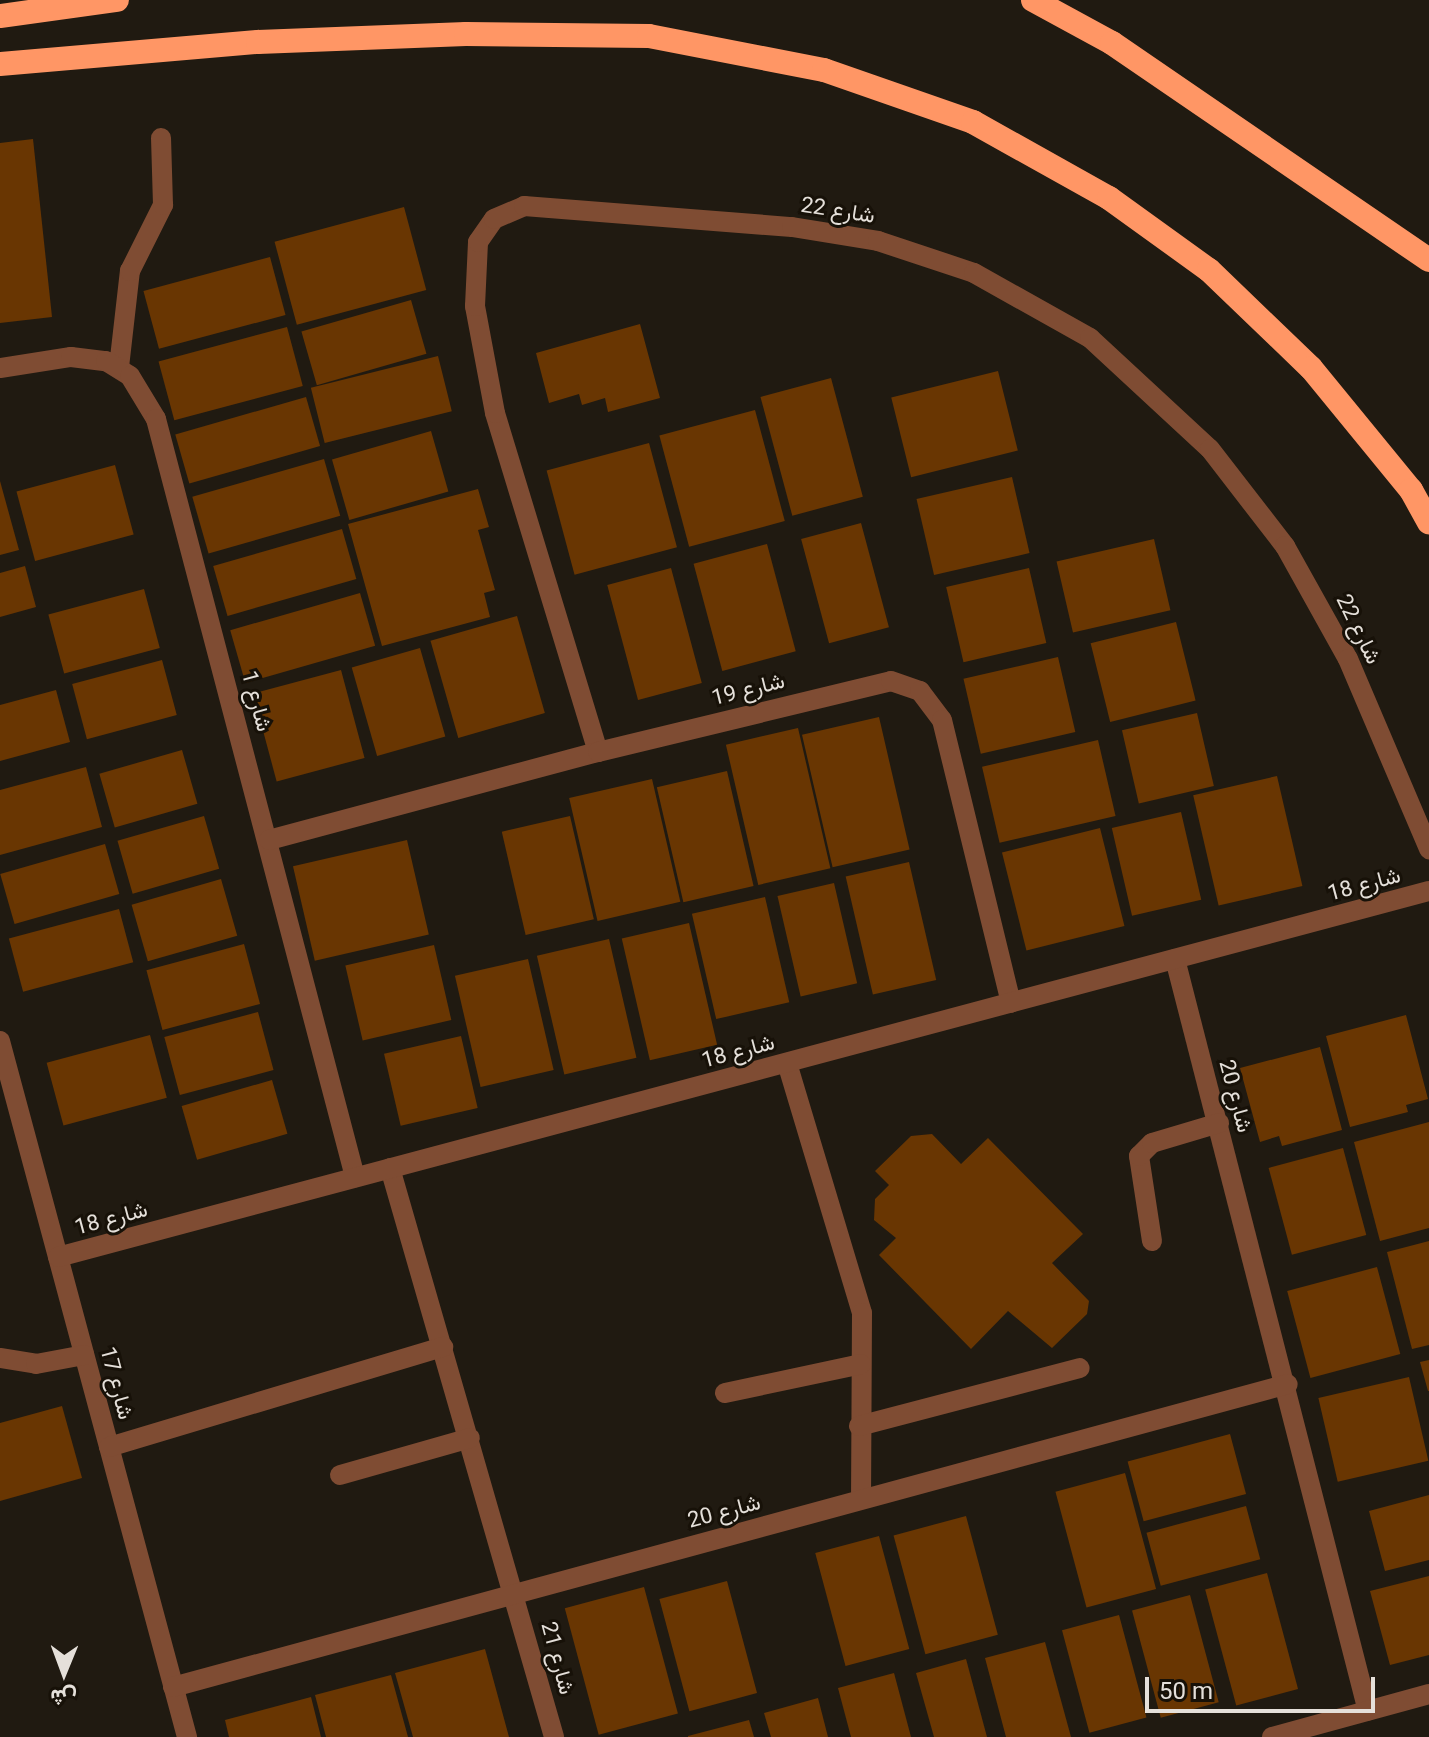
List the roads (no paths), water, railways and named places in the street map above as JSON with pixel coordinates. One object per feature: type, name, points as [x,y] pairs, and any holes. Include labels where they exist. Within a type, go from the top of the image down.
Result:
[{"type":"highway","points":[[0,16],[117,0]]},
{"type":"highway","points":[[1033,0],[1112,43],[1429,260]]},
{"type":"highway","points":[[0,64],[258,42],[466,34],[649,36],[824,70],[973,122],[1109,198],[1209,270],[1311,368],[1411,490],[1429,522]]},
{"type":"street","points":[[0,368],[71,357],[119,367],[130,271],[163,205],[161,138]]},
{"type":"street","name":"شارع 22","points":[[598,752],[495,413],[475,306],[478,242],[494,219],[524,206],[792,227],[878,241],[974,273],[1090,338],[1210,449],[1285,546],[1348,659],[1429,849]]},
{"type":"street","name":"شارع 1","points":[[119,367],[141,390],[161,435],[355,1177]]},
{"type":"street","name":"شارع 19","points":[[269,840],[878,681],[920,691],[938,711],[947,735],[1011,1003]]},
{"type":"street","name":"شارع 18","points":[[58,1257],[1429,891]]},
{"type":"street","name":"شارع 20","points":[[1175,959],[1288,1384],[1368,1711]]},
{"type":"street","name":"شارع 17","points":[[0,1041],[3,1067],[58,1257],[187,1737]]},
{"type":"street","points":[[787,1063],[862,1313],[861,1499]]},
{"type":"street","points":[[1152,1241],[1139,1156],[1152,1143],[1219,1123]]},
{"type":"street","name":"شارع 21","points":[[390,1168],[515,1592],[554,1737]]},
{"type":"street","points":[[109,1447],[443,1347]]},
{"type":"street","points":[[0,1358],[36,1364],[84,1355]]},
{"type":"street","points":[[725,1393],[861,1364]]},
{"type":"street","points":[[859,1426],[1080,1368]]},
{"type":"street","name":"شارع 20","points":[[173,1687],[1288,1384]]},
{"type":"street","points":[[340,1475],[470,1438]]},
{"type":"street","points":[[1272,1737],[1429,1694]]}]
